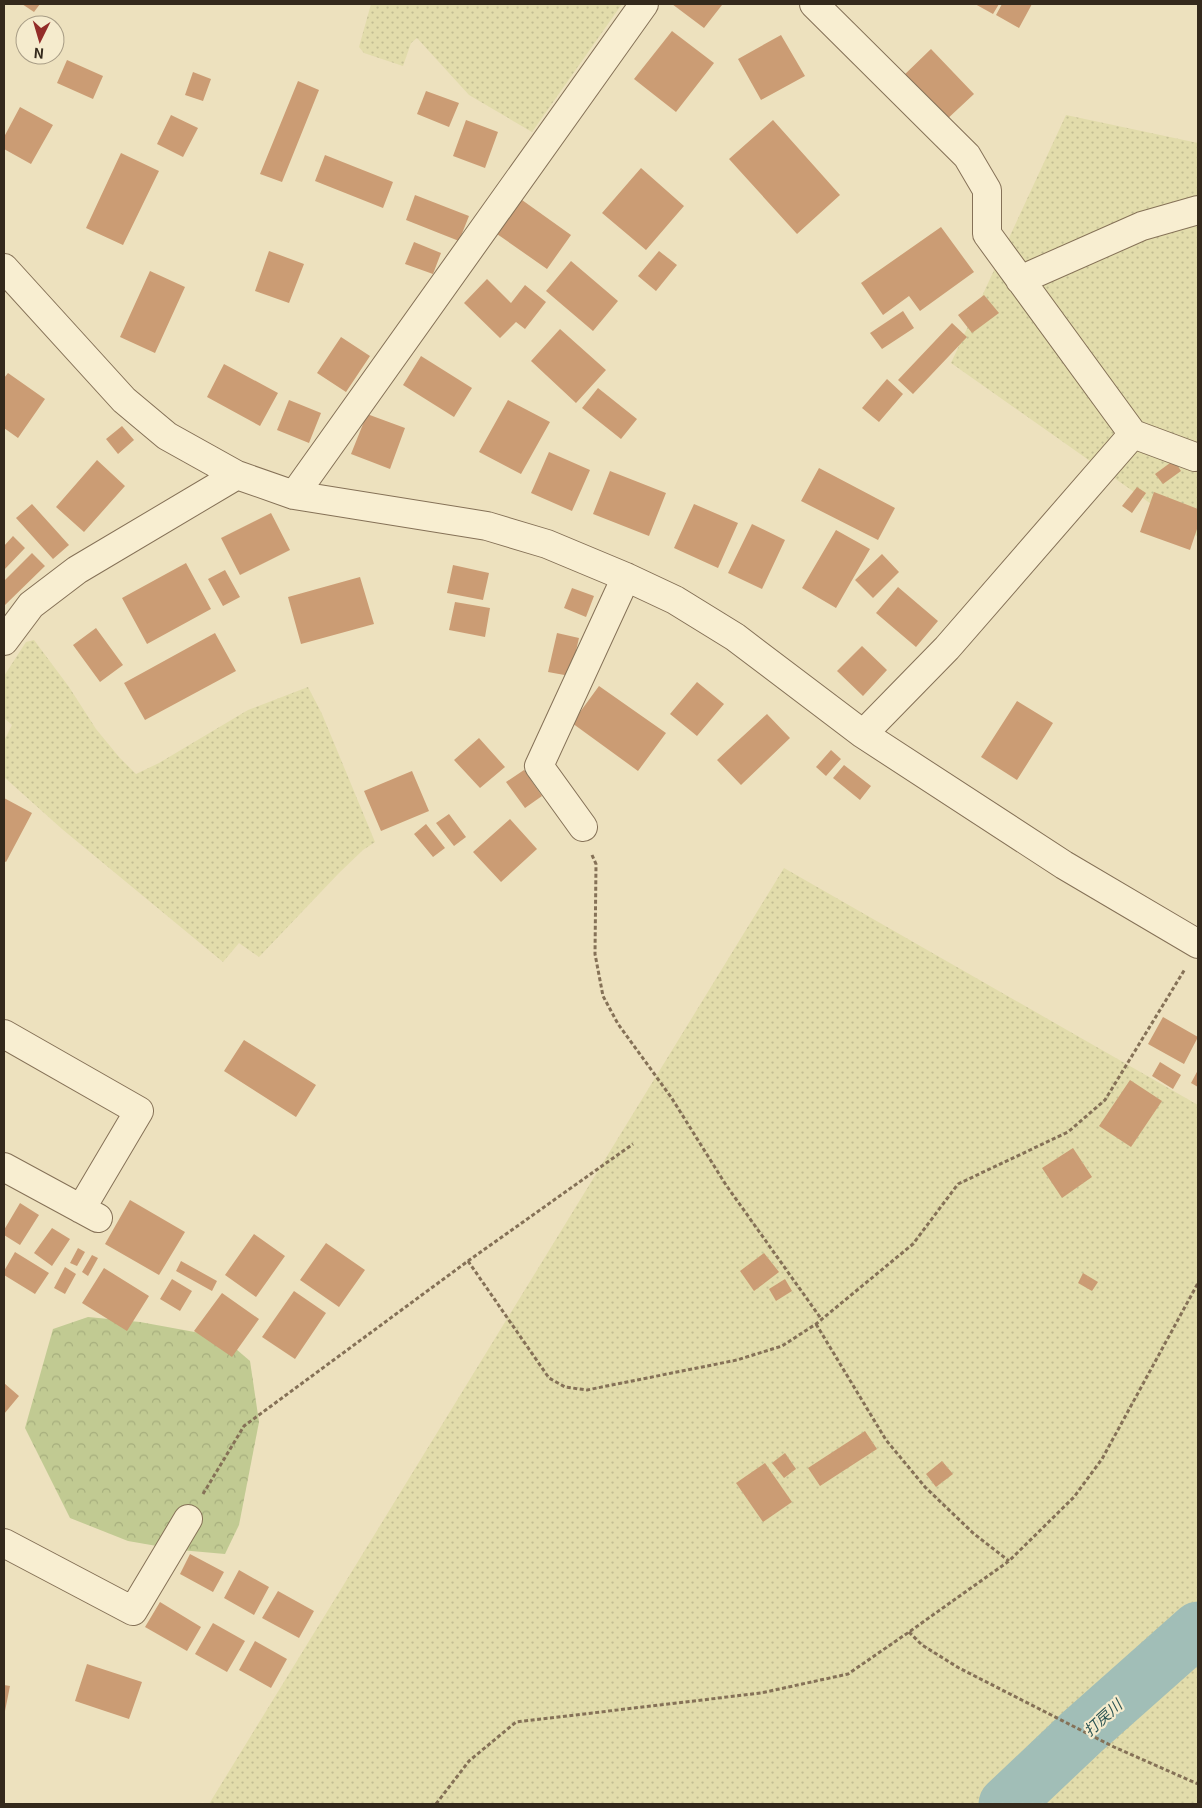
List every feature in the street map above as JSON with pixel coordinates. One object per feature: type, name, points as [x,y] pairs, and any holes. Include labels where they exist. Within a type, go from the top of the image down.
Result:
[{"type":"street","points":[[294,495],[644,4]]},
{"type":"street","points":[[814,4],[966,156],[987,190],[987,234],[1133,434],[1195,457]]},
{"type":"street","points":[[1020,280],[1142,226],[1198,210]]},
{"type":"street","points":[[4,268],[124,400],[167,436],[237,475],[294,495],[487,526],[547,544],[626,576],[675,600],[735,637],[863,734],[1064,865],[1193,954]]},
{"type":"street","points":[[863,734],[947,648],[1133,434]]},
{"type":"street","points":[[4,641],[31,604],[77,570],[237,475]]},
{"type":"street","points":[[583,827],[539,766],[626,576]]},
{"type":"street","points":[[4,1034],[139,1111],[90,1214],[4,1168]]},
{"type":"street","points":[[4,1543],[132,1611],[188,1519]]},
{"type":"path","points":[[583,827],[596,864],[595,954],[603,996],[618,1024],[671,1097],[726,1184],[822,1320]]},
{"type":"path","points":[[468,1261],[549,1378],[565,1387],[587,1390],[737,1360],[782,1346],[822,1320],[913,1244],[958,1184],[1068,1132],[1105,1100],[1193,954]]},
{"type":"path","points":[[188,1519],[244,1426],[468,1261],[633,1144]]},
{"type":"path","points":[[436,1804],[469,1761],[516,1722],[762,1694],[848,1674],[1009,1561],[1074,1497],[1102,1459],[1198,1283]]},
{"type":"path","points":[[816,1324],[886,1440],[925,1487],[973,1534],[1009,1561]]},
{"type":"path","points":[[909,1632],[922,1646],[960,1668],[1114,1747],[1198,1784]]},
{"type":"shaded area","points":[[371,4],[622,4],[532,132],[469,95],[417,38],[411,43],[403,66],[364,53],[359,47]]},
{"type":"shaded area","points":[[1066,115],[1198,143],[1198,537],[951,363]]},
{"type":"shaded area","points":[[34,640],[69,687],[96,729],[136,774],[159,763],[248,710],[308,687],[322,714],[375,842],[363,850],[339,873],[259,957],[239,943],[223,962],[62,829],[4,777],[4,741],[12,725],[4,718],[4,676],[26,642]]},
{"type":"shaded area","points":[[784,868],[1198,1105],[1198,1804],[209,1804]]},
{"type":"green space","points":[[88,1317],[140,1322],[222,1337],[250,1361],[259,1422],[239,1525],[225,1554],[180,1550],[128,1541],[70,1518],[25,1428],[53,1329]]},
{"type":"building","points":[[22,4],[40,4],[34,12]]},
{"type":"building","points":[[672,4],[721,4],[722,5],[704,28]]},
{"type":"building","points":[[975,4],[999,4],[993,14]]},
{"type":"building","points":[[1002,4],[1032,4],[1019,28],[996,15]]},
{"type":"building","points":[[672,31],[714,63],[676,112],[634,79]]},
{"type":"building","points":[[781,35],[805,76],[761,100],[738,59]]},
{"type":"building","points":[[931,49],[974,94],[944,122],[901,78]]},
{"type":"building","points":[[67,60],[103,76],[93,99],[57,83]]},
{"type":"building","points":[[193,72],[211,79],[203,101],[185,95]]},
{"type":"building","points":[[298,81],[319,90],[282,182],[260,174]]},
{"type":"building","points":[[426,91],[459,103],[449,127],[417,114]]},
{"type":"building","points":[[20,107],[53,125],[31,164],[4,149],[4,137]]},
{"type":"building","points":[[171,115],[198,128],[183,157],[157,144]]},
{"type":"building","points":[[466,120],[498,132],[485,168],[453,156]]},
{"type":"building","points":[[773,120],[840,195],[797,234],[729,159]]},
{"type":"building","points":[[121,153],[159,171],[123,245],[86,228]]},
{"type":"building","points":[[325,155],[393,182],[383,208],[315,181]]},
{"type":"building","points":[[641,168],[684,206],[646,250],[602,213]]},
{"type":"building","points":[[415,195],[469,216],[459,241],[406,220]]},
{"type":"building","points":[[522,200],[571,235],[547,269],[497,234]]},
{"type":"building","points":[[941,227],[974,272],[920,311],[909,296],[883,315],[861,283]]},
{"type":"building","points":[[414,242],[441,253],[433,274],[405,264]]},
{"type":"building","points":[[269,251],[304,264],[289,303],[255,291]]},
{"type":"building","points":[[659,251],[677,265],[656,291],[638,276]]},
{"type":"building","points":[[571,261],[618,301],[593,331],[546,291]]},
{"type":"building","points":[[150,271],[185,287],[155,353],[120,337]]},
{"type":"building","points":[[487,279],[511,303],[525,285],[546,302],[525,329],[516,322],[500,338],[464,303]]},
{"type":"building","points":[[984,295],[999,313],[972,333],[958,315]]},
{"type":"building","points":[[903,311],[914,328],[882,349],[870,333]]},
{"type":"building","points":[[952,323],[967,337],[913,394],[898,380]]},
{"type":"building","points":[[560,329],[606,370],[576,403],[531,361]]},
{"type":"building","points":[[341,337],[370,356],[346,392],[317,373]]},
{"type":"building","points":[[421,356],[472,388],[454,417],[403,385]]},
{"type":"building","points":[[224,364],[278,393],[260,426],[207,397]]},
{"type":"building","points":[[8,373],[45,399],[18,438],[4,428],[4,378]]},
{"type":"building","points":[[887,379],[903,394],[879,422],[862,408]]},
{"type":"building","points":[[598,388],[637,419],[621,439],[582,408]]},
{"type":"building","points":[[289,400],[321,413],[309,443],[277,430]]},
{"type":"building","points":[[508,400],[550,422],[521,474],[479,452]]},
{"type":"building","points":[[367,414],[405,428],[390,469],[351,454]]},
{"type":"building","points":[[122,426],[134,440],[118,454],[106,439]]},
{"type":"building","points":[[549,452],[590,470],[572,511],[531,493]]},
{"type":"building","points":[[97,460],[125,486],[84,532],[56,507]]},
{"type":"building","points":[[1174,460],[1181,471],[1163,484],[1155,474]]},
{"type":"building","points":[[819,468],[895,508],[878,540],[801,501]]},
{"type":"building","points":[[610,471],[666,493],[649,536],[593,514]]},
{"type":"building","points":[[1137,487],[1146,493],[1132,513],[1122,506]]},
{"type":"building","points":[[1154,492],[1198,509],[1198,526],[1190,550],[1140,532]]},
{"type":"building","points":[[32,504],[69,545],[53,559],[16,518]]},
{"type":"building","points":[[694,504],[738,523],[718,568],[674,548]]},
{"type":"building","points":[[271,513],[290,550],[240,575],[221,538]]},
{"type":"building","points":[[752,524],[785,540],[762,589],[728,573]]},
{"type":"building","points":[[836,530],[870,549],[836,608],[802,588]]},
{"type":"building","points":[[13,536],[25,548],[4,570],[4,546]]},
{"type":"building","points":[[32,553],[45,566],[4,606],[4,581]]},
{"type":"building","points":[[882,554],[899,572],[873,598],[855,580]]},
{"type":"building","points":[[186,563],[211,609],[147,644],[122,598]]},
{"type":"building","points":[[453,565],[489,573],[483,600],[447,593]]},
{"type":"building","points":[[225,570],[240,597],[223,606],[208,579]]},
{"type":"building","points":[[360,577],[374,624],[301,644],[288,597]]},
{"type":"building","points":[[898,587],[938,621],[916,647],[876,613]]},
{"type":"building","points":[[572,588],[594,596],[586,617],[564,608]]},
{"type":"building","points":[[455,602],[490,608],[485,637],[449,630]]},
{"type":"building","points":[[96,628],[123,665],[100,682],[73,645]]},
{"type":"building","points":[[215,633],[236,671],[145,720],[124,683]]},
{"type":"building","points":[[557,633],[579,638],[570,676],[548,672]]},
{"type":"building","points":[[862,646],[887,670],[863,696],[837,671]]},
{"type":"building","points":[[697,682],[724,704],[697,736],[670,714]]},
{"type":"building","points":[[599,686],[666,733],[638,771],[572,723]]},
{"type":"building","points":[[1017,701],[1053,723],[1017,780],[981,757]]},
{"type":"building","points":[[767,714],[790,738],[741,785],[717,760]]},
{"type":"building","points":[[479,738],[505,767],[480,788],[454,760]]},
{"type":"building","points":[[831,750],[841,759],[826,776],[816,767]]},
{"type":"building","points":[[844,765],[871,786],[860,800],[833,778]]},
{"type":"building","points":[[524,770],[542,796],[525,808],[506,782]]},
{"type":"building","points":[[412,771],[429,811],[381,831],[364,791]]},
{"type":"building","points":[[4,798],[32,813],[6,862],[4,861]]},
{"type":"building","points":[[449,814],[466,837],[454,846],[436,823]]},
{"type":"building","points":[[510,819],[537,849],[501,882],[473,852]]},
{"type":"building","points":[[426,824],[445,848],[433,857],[414,834]]},
{"type":"building","points":[[1163,1017],[1198,1037],[1184,1064],[1148,1044]]},
{"type":"building","points":[[244,1040],[316,1085],[296,1117],[224,1071]]},
{"type":"building","points":[[1160,1062],[1181,1075],[1173,1089],[1152,1076]]},
{"type":"building","points":[[1198,1070],[1198,1087],[1191,1083]]},
{"type":"building","points":[[1130,1080],[1162,1101],[1131,1147],[1099,1126]]},
{"type":"building","points":[[1073,1148],[1092,1177],[1062,1198],[1042,1168]]},
{"type":"building","points":[[130,1200],[185,1232],[159,1275],[105,1244]]},
{"type":"building","points":[[20,1203],[39,1215],[20,1245],[4,1235],[4,1230]]},
{"type":"building","points":[[52,1228],[70,1239],[52,1266],[34,1253]]},
{"type":"building","points":[[254,1234],[285,1256],[256,1297],[225,1275]]},
{"type":"building","points":[[326,1243],[365,1270],[339,1307],[300,1280]]},
{"type":"building","points":[[78,1248],[85,1252],[77,1266],[70,1263]]},
{"type":"building","points":[[15,1252],[49,1273],[35,1294],[4,1275],[4,1271]]},
{"type":"building","points":[[764,1253],[779,1272],[754,1291],[740,1271]]},
{"type":"building","points":[[92,1255],[98,1258],[88,1276],[82,1272]]},
{"type":"building","points":[[181,1261],[217,1281],[212,1291],[176,1271]]},
{"type":"building","points":[[65,1267],[76,1274],[65,1294],[54,1288]]},
{"type":"building","points":[[104,1268],[149,1296],[127,1331],[82,1303]]},
{"type":"building","points":[[1083,1273],[1098,1282],[1092,1291],[1078,1283]]},
{"type":"building","points":[[172,1279],[192,1291],[180,1311],[160,1299]]},
{"type":"building","points":[[785,1279],[792,1291],[776,1301],[769,1289]]},
{"type":"building","points":[[294,1291],[326,1313],[295,1359],[262,1337]]},
{"type":"building","points":[[222,1293],[259,1319],[232,1357],[194,1331]]},
{"type":"building","points":[[4,1383],[19,1396],[4,1414]]},
{"type":"building","points":[[865,1431],[877,1449],[820,1486],[808,1468]]},
{"type":"building","points":[[785,1453],[796,1469],[784,1478],[772,1463]]},
{"type":"building","points":[[942,1461],[953,1474],[936,1487],[926,1474]]},
{"type":"building","points":[[765,1463],[792,1502],[763,1522],[736,1483]]},
{"type":"building","points":[[190,1554],[224,1572],[213,1592],[180,1574]]},
{"type":"building","points":[[239,1570],[269,1587],[254,1615],[224,1598]]},
{"type":"building","points":[[278,1591],[314,1611],[299,1638],[262,1618]]},
{"type":"building","points":[[160,1602],[201,1627],[187,1651],[145,1627]]},
{"type":"building","points":[[213,1623],[245,1641],[227,1672],[195,1654]]},
{"type":"building","points":[[255,1641],[287,1659],[271,1688],[239,1670]]},
{"type":"building","points":[[87,1664],[142,1682],[129,1719],[75,1701]]},
{"type":"building","points":[[4,1685],[10,1686],[5,1711],[4,1710]]},
{"type":"waterway","name":"打戻川","points":[[1006,1804],[1082,1732],[1198,1629]]}]
